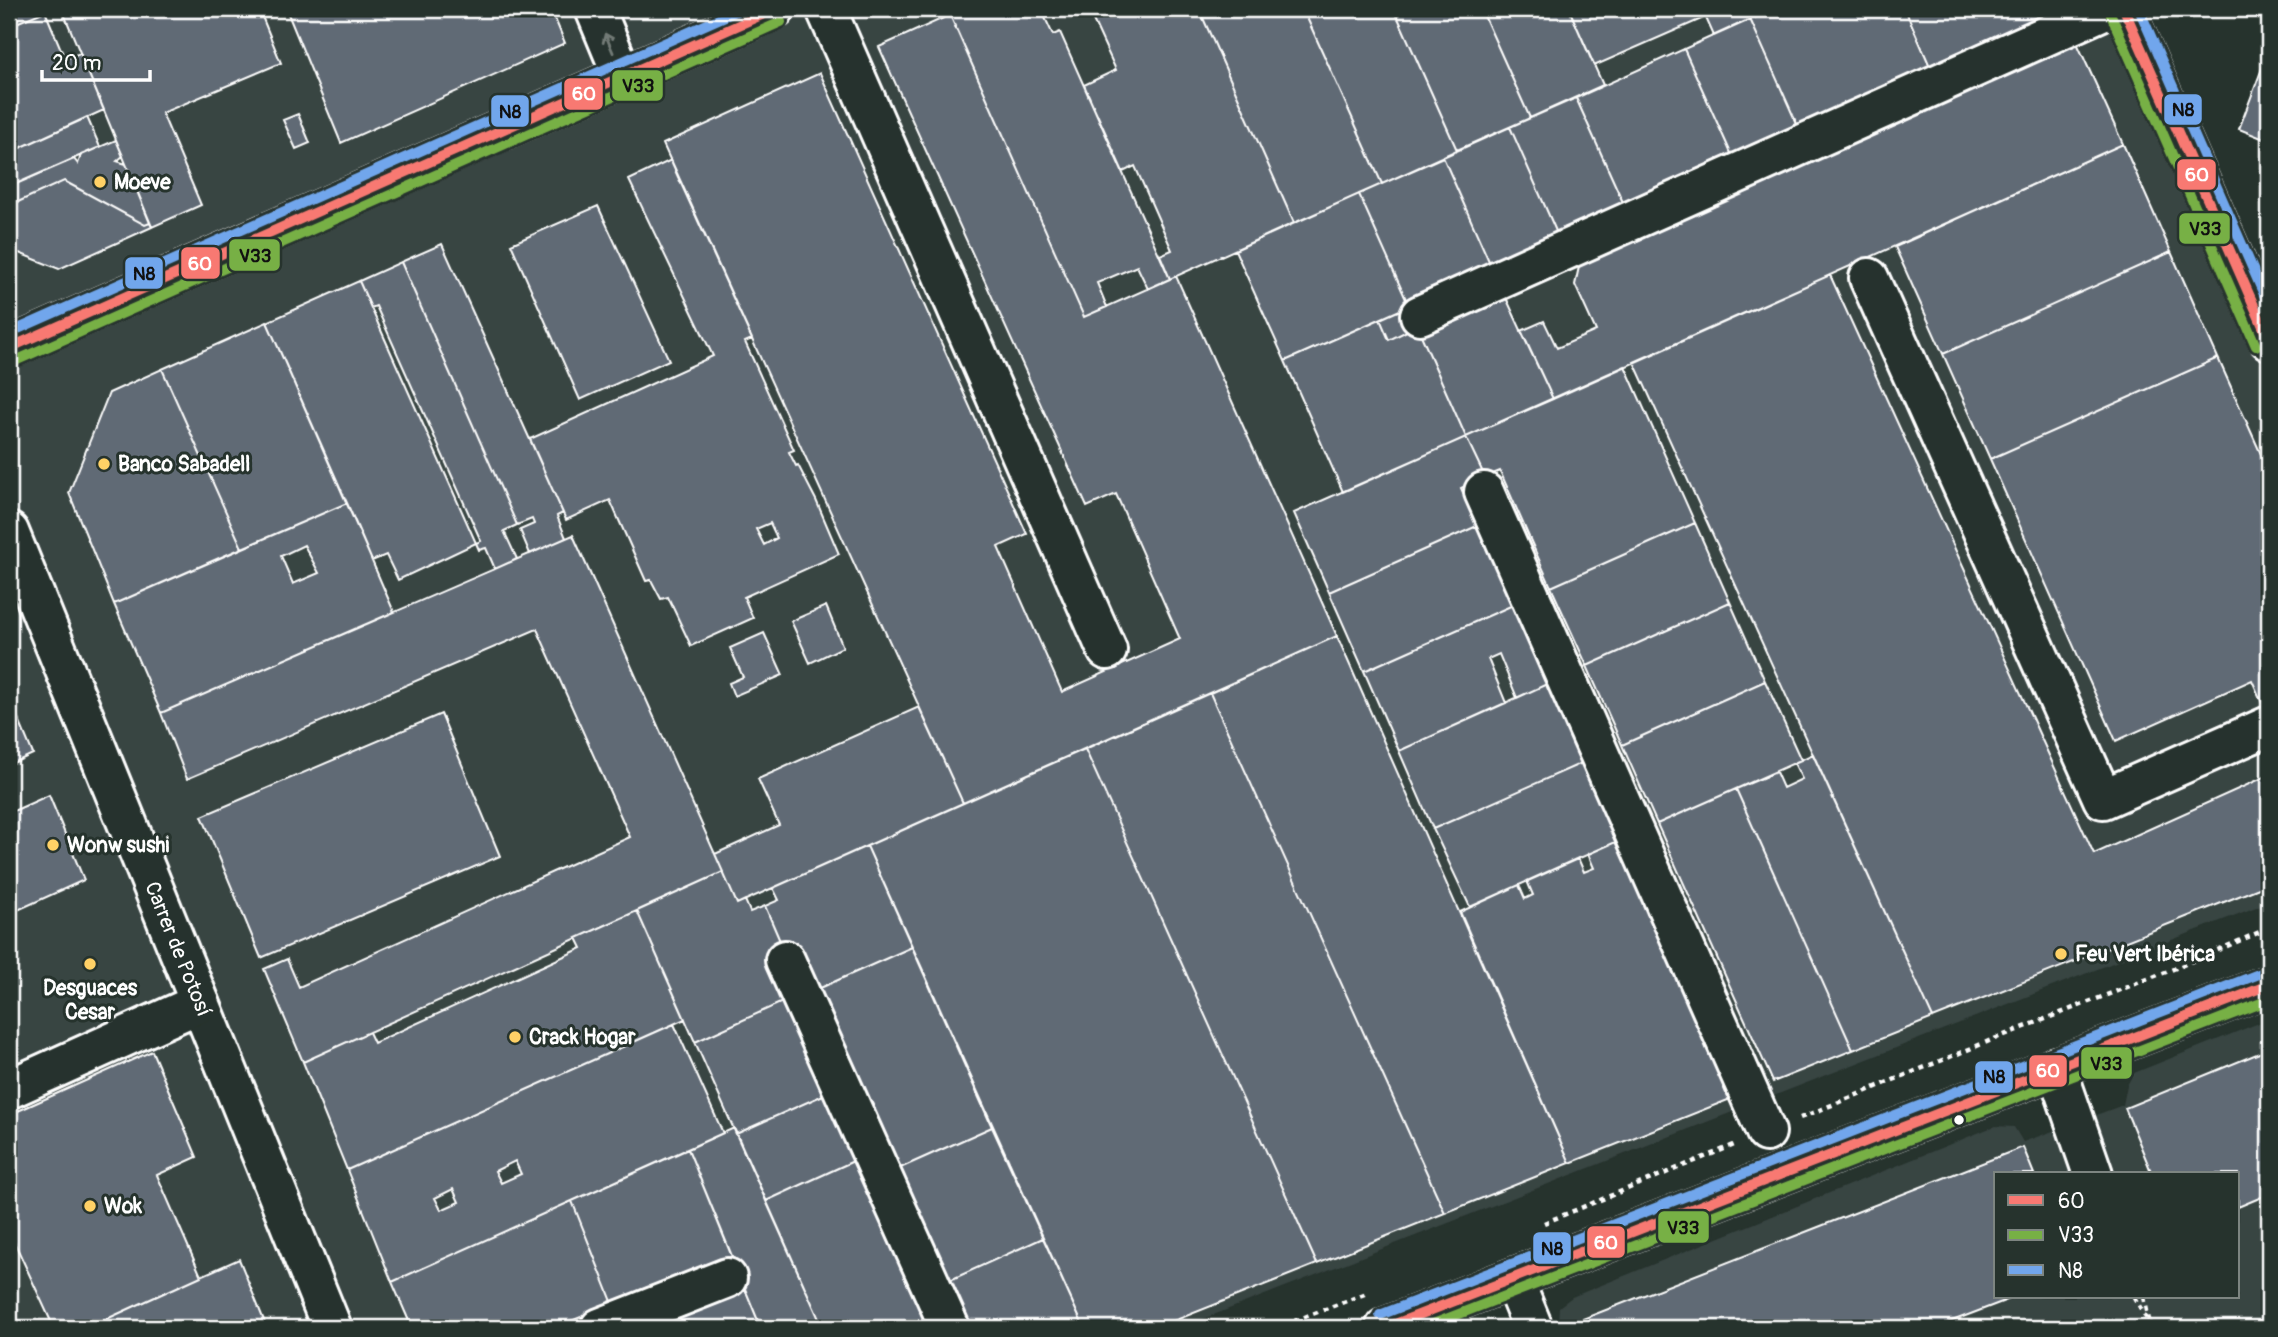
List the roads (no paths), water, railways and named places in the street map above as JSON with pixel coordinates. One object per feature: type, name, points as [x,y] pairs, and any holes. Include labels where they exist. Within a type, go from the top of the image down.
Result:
[{"type":"street","points":[[595,9],[623,77]]},
{"type":"street","points":[[9,348],[775,9]]},
{"type":"street","points":[[827,9],[1107,650]]},
{"type":"street","points":[[1420,315],[2106,9]]},
{"type":"street","points":[[2124,9],[2269,340]]},
{"type":"street","points":[[1869,278],[2103,799],[2269,726]]},
{"type":"street","points":[[1484,492],[1766,1132]]},
{"type":"street","name":"Carrer de Potosí","points":[[9,532],[332,1328]]},
{"type":"street","points":[[785,960],[950,1328]]},
{"type":"street","points":[[1385,1328],[2269,985]]},
{"type":"street","points":[[9,1089],[200,1003]]},
{"type":"street","points":[[2056,1068],[2092,1172]]},
{"type":"street","points":[[600,1328],[727,1278]]},
{"type":"street","points":[[1513,1279],[1533,1328]]},
{"type":"place","name":"Moeve","points":[[100,182]]},
{"type":"place","name":"Banco Sabadell","points":[[104,464]]},
{"type":"place","name":"Wonw sushi","points":[[53,845]]},
{"type":"place","name":"Feu Vert Ibérica","points":[[2061,954]]},
{"type":"place","name":"Desguaces Cesar","points":[[90,964]]},
{"type":"place","name":"Crack Hogar","points":[[515,1037]]},
{"type":"place","name":"Wok","points":[[90,1206]]}]
